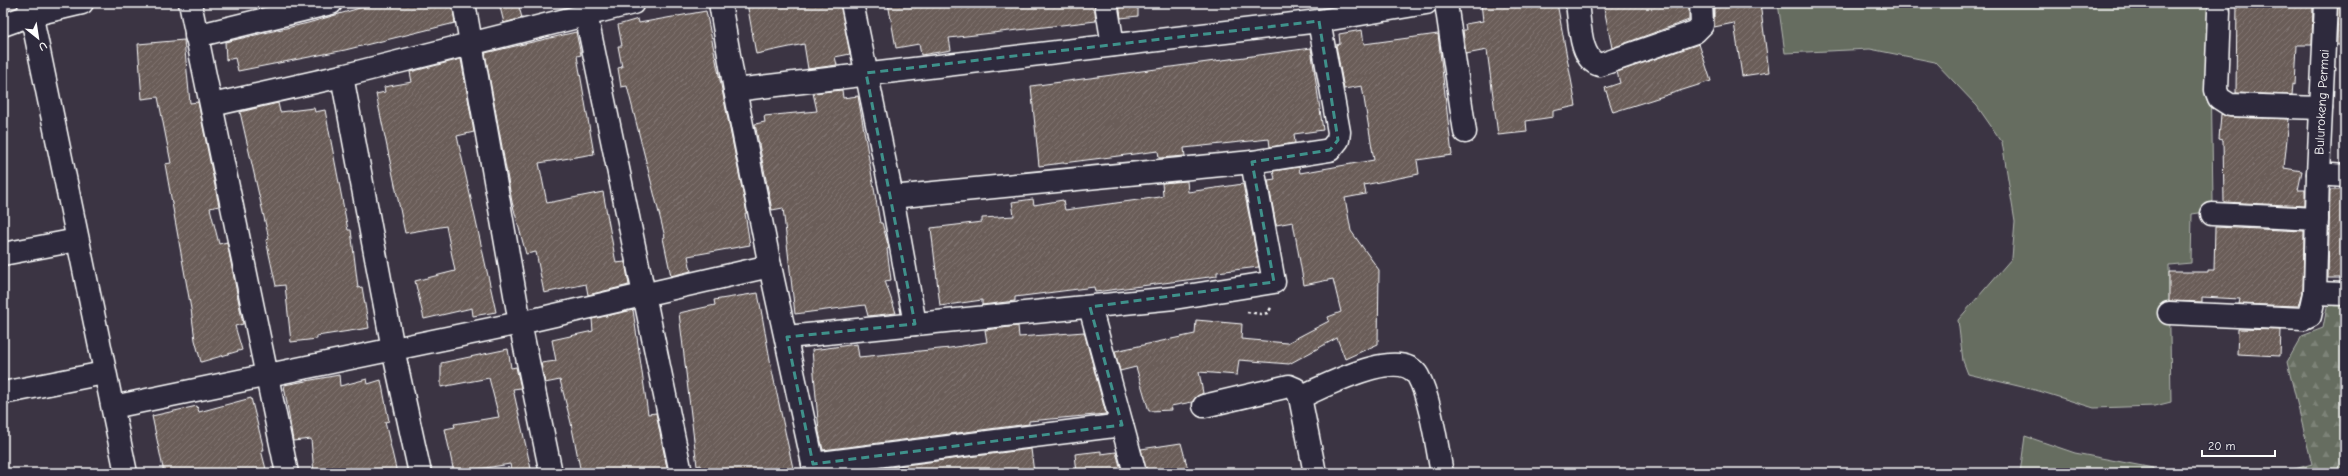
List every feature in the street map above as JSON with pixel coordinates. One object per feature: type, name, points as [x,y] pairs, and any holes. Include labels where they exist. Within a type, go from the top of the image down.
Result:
[{"type":"street","points":[[3,25],[30,9],[82,3]]},
{"type":"street","points":[[190,3],[287,473]]},
{"type":"street","points":[[196,36],[331,3]]},
{"type":"street","points":[[464,3],[520,323],[551,473]]},
{"type":"street","points":[[212,104],[342,76],[471,42],[634,3]]},
{"type":"street","points":[[720,3],[735,90],[770,266],[787,337],[814,468],[1122,425]]},
{"type":"street","points":[[852,3],[892,197],[916,324]]},
{"type":"street","points":[[1106,3],[1113,45]]},
{"type":"street","points":[[735,90],[866,73],[1319,21],[1426,3]]},
{"type":"street","points":[[1446,3],[1465,132]]},
{"type":"street","points":[[1576,3],[1585,54],[1593,64],[1600,65],[1695,32],[1702,26],[1701,3]]},
{"type":"street","name":"Bulurokeng Permai","points":[[2326,3],[2318,174],[2345,176]]},
{"type":"street","points":[[30,9],[64,181],[126,473]]},
{"type":"street","points":[[2219,12],[2216,90],[2219,98],[2230,105],[2321,108]]},
{"type":"street","points":[[586,14],[681,473]]},
{"type":"street","points":[[892,197],[1252,162],[1330,150],[1338,140],[1339,132],[1319,21]]},
{"type":"street","points":[[342,76],[393,349],[420,473]]},
{"type":"street","points":[[787,337],[1174,298],[1274,282],[1252,162]]},
{"type":"street","points":[[2169,313],[2304,319],[2312,313],[2315,293],[2318,174]]},
{"type":"street","points":[[2212,214],[2317,219]]},
{"type":"street","points":[[3,254],[77,240]]},
{"type":"street","points":[[113,407],[520,323],[770,266]]},
{"type":"street","points":[[2315,293],[2345,294]]},
{"type":"street","points":[[1090,307],[1135,473]]},
{"type":"street","points":[[1300,397],[1373,367],[1398,364],[1408,367],[1417,375],[1424,392],[1442,473]]},
{"type":"street","points":[[3,393],[104,373]]},
{"type":"street","points":[[1204,406],[1289,386],[1296,389],[1300,397],[1315,473]]},
{"type":"highlighted area","points":[[1319,21],[1338,140],[1330,150],[1252,162],[1274,282],[1090,307],[1122,425],[813,464],[787,337],[915,324],[866,73]]},
{"type":"green space","points":[[1778,3],[2210,3],[2213,201],[2206,212],[2192,214],[2191,263],[2169,265],[2171,402],[2155,406],[2094,408],[2039,391],[1968,374],[1963,361],[1958,320],[2012,258],[2015,222],[2002,142],[1977,106],[1935,62],[1870,49],[1785,53]]},
{"type":"green space","points":[[2329,296],[2345,296],[2345,473],[2281,473],[2312,464],[2287,362],[2302,336],[2323,328]]},
{"type":"green space","points":[[2025,436],[2075,453],[2153,468],[2152,473],[2020,473]]},
{"type":"building","points":[[377,3],[452,3],[455,23],[345,50],[238,71],[235,58],[226,60],[225,42],[308,23]]},
{"type":"building","points":[[499,3],[518,3],[522,18],[504,23]]},
{"type":"building","points":[[747,3],[840,3],[850,54],[835,57],[837,65],[808,69],[804,44],[756,54]]},
{"type":"building","points":[[888,3],[1094,3],[1096,21],[949,38],[951,50],[921,55],[919,44],[896,48]]},
{"type":"building","points":[[1119,3],[1138,3],[1138,16],[1121,18]]},
{"type":"building","points":[[1481,3],[1557,3],[1576,106],[1553,111],[1553,117],[1526,121],[1527,132],[1498,135],[1487,50],[1466,54],[1463,30],[1466,30],[1465,24],[1483,21]]},
{"type":"building","points":[[1603,3],[1689,3],[1689,20],[1612,48]]},
{"type":"building","points":[[1714,3],[1760,3],[1769,72],[1742,76],[1734,23],[1714,27]]},
{"type":"building","points":[[2237,3],[2313,3],[2312,45],[2297,45],[2295,85],[2293,84],[2292,95],[2236,93]]},
{"type":"building","points":[[2338,3],[2345,3],[2345,45],[2337,45]]},
{"type":"building","points":[[706,11],[747,213],[745,213],[750,245],[688,256],[691,271],[671,276],[663,238],[665,237],[627,86],[621,87],[618,68],[622,67],[618,46],[622,46],[618,25],[638,19],[639,23]]},
{"type":"building","points":[[1362,30],[1364,44],[1438,34],[1452,155],[1417,160],[1419,174],[1364,185],[1366,194],[1345,198],[1351,231],[1379,270],[1378,344],[1345,359],[1337,338],[1289,364],[1239,360],[1237,375],[1199,372],[1203,393],[1196,397],[1192,402],[1171,406],[1172,410],[1149,411],[1136,367],[1120,371],[1115,351],[1195,334],[1196,320],[1242,324],[1241,339],[1287,343],[1329,321],[1328,317],[1341,312],[1333,279],[1304,285],[1293,222],[1276,225],[1268,180],[1275,179],[1273,171],[1299,167],[1300,173],[1374,160],[1362,86],[1344,89],[1336,45],[1340,44],[1339,34]]},
{"type":"building","points":[[576,32],[581,55],[577,56],[594,154],[539,163],[547,203],[603,192],[616,263],[625,262],[629,285],[588,295],[586,284],[544,293],[536,252],[526,254],[512,202],[485,53]]},
{"type":"building","points":[[184,40],[190,103],[198,102],[219,206],[210,208],[219,244],[227,242],[243,324],[235,326],[242,350],[201,362],[195,340],[191,309],[165,164],[171,163],[158,97],[142,99],[138,44]]},
{"type":"building","points":[[1699,44],[1711,81],[1613,112],[1605,88],[1620,83],[1617,72]]},
{"type":"building","points":[[1311,48],[1323,130],[1294,134],[1295,143],[1270,147],[1269,139],[1184,148],[1185,156],[1159,158],[1158,151],[1039,166],[1031,86]]},
{"type":"building","points":[[461,59],[474,132],[457,136],[496,312],[473,316],[472,308],[424,319],[415,281],[455,271],[446,226],[405,233],[376,94],[385,92],[384,87],[412,82],[410,72]]},
{"type":"building","points":[[842,90],[843,98],[858,96],[880,223],[882,223],[889,248],[887,249],[891,280],[885,281],[896,313],[868,316],[865,305],[795,314],[783,208],[772,210],[755,124],[765,122],[764,116],[817,111],[813,93]]},
{"type":"building","points":[[278,103],[280,112],[314,108],[315,112],[325,110],[348,230],[351,230],[358,288],[362,287],[369,328],[317,336],[317,339],[291,342],[285,285],[276,286],[266,240],[269,239],[240,112]]},
{"type":"building","points":[[2221,114],[2230,117],[2289,119],[2284,168],[2302,171],[2298,190],[2305,190],[2305,206],[2224,202],[2223,140],[2219,139]]},
{"type":"building","points":[[1187,181],[1188,192],[1243,184],[1259,267],[1217,272],[1217,276],[1095,292],[1094,287],[1015,297],[1015,301],[982,305],[982,300],[940,306],[931,228],[982,222],[982,218],[1014,216],[1012,202],[1033,199],[1034,205],[1063,200],[1065,210],[1160,197],[1163,196],[1162,183]]},
{"type":"building","points":[[2330,190],[2345,190],[2345,278],[2328,278]]},
{"type":"building","points":[[2215,227],[2304,231],[2303,292],[2299,306],[2239,304],[2240,299],[2202,297],[2202,302],[2169,301],[2169,272],[2208,272],[2208,270],[2214,270]]},
{"type":"building","points":[[758,293],[772,371],[794,473],[702,473],[701,465],[697,466],[679,313],[715,305],[714,300]]},
{"type":"building","points":[[633,310],[648,414],[656,413],[668,473],[581,473],[571,423],[560,380],[545,383],[541,363],[556,361],[552,340],[593,331],[592,319]]},
{"type":"building","points":[[1018,326],[1019,337],[1084,332],[1106,414],[1029,421],[1029,424],[823,450],[819,432],[812,350],[857,344],[859,357],[950,348],[987,342],[985,330]]},
{"type":"building","points":[[2238,329],[2281,330],[2280,356],[2237,354]]},
{"type":"building","points":[[508,349],[511,368],[516,367],[521,388],[513,389],[532,473],[512,473],[510,464],[454,473],[445,429],[455,427],[454,424],[499,417],[489,378],[441,387],[441,363]]},
{"type":"building","points":[[339,375],[340,386],[367,379],[368,384],[381,380],[389,421],[385,422],[397,473],[314,473],[311,439],[293,441],[284,385]]},
{"type":"building","points":[[251,398],[264,450],[261,450],[267,473],[164,473],[152,416],[197,406],[199,412]]},
{"type":"building","points":[[1181,443],[1189,473],[1147,473],[1141,449]]},
{"type":"building","points":[[1031,449],[1034,473],[842,473]]},
{"type":"building","points":[[1101,451],[1101,454],[1116,452],[1122,473],[1077,473],[1075,454]]}]
